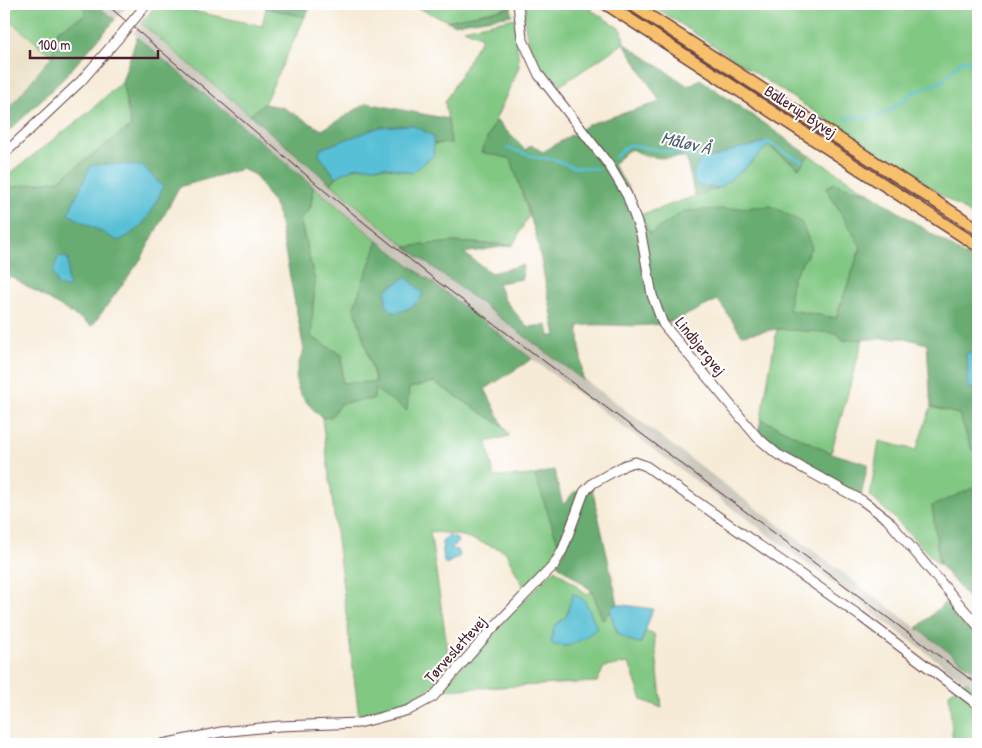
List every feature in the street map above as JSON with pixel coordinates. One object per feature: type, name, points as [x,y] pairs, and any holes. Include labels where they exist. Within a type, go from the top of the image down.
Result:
[{"type":"main road","name":"Ballerup Byvej","points":[[606,4],[978,246]]},
{"type":"main road","name":"Ballerup Byvej","points":[[631,4],[978,229]]},
{"type":"street","name":"Lindbjergvej","points":[[518,4],[522,38],[539,75],[609,165],[627,195],[641,234],[652,295],[663,324],[757,437],[777,454],[862,501],[887,519],[978,626]]},
{"type":"street","points":[[4,154],[81,81],[144,7]]},
{"type":"street","name":"Tørveslettevej","points":[[163,744],[221,732],[280,726],[359,723],[409,710],[433,697],[494,628],[554,565],[564,549],[584,492],[593,483],[625,465],[635,462],[646,466],[792,567],[978,705]]},
{"type":"shaded area","points":[[95,4],[122,4],[126,7],[115,20]]},
{"type":"shaded area","points":[[11,22],[52,56],[4,114],[4,23]]},
{"type":"shaded area","points":[[141,23],[386,231],[978,674],[978,691],[492,329],[378,241],[133,33]]},
{"type":"green space","points":[[16,4],[78,4],[85,7],[86,15],[58,30],[52,56],[11,22],[4,23],[4,12],[11,12]]},
{"type":"green space","points":[[78,4],[95,4],[115,20],[62,80],[9,131],[4,126],[4,114],[52,56],[58,30],[85,15],[85,7]]},
{"type":"green space","points":[[157,4],[196,4],[193,11],[262,26],[266,8],[305,17],[264,104],[250,115],[141,23]]},
{"type":"green space","points":[[267,4],[312,4],[305,17],[266,8]]},
{"type":"green space","points":[[409,4],[511,4],[511,7],[447,21]]},
{"type":"green space","points":[[522,4],[582,4],[622,30],[624,43],[555,89],[540,69],[531,49],[525,29]]},
{"type":"green space","points":[[650,4],[978,4],[978,219]]},
{"type":"green space","points":[[511,7],[512,15],[454,24],[447,21]]},
{"type":"green space","points":[[515,18],[519,67],[481,152],[511,158],[529,215],[513,245],[452,242],[406,247],[331,184],[348,170],[358,168],[380,167],[412,173],[433,144],[451,143],[445,102],[482,37],[464,29]]},
{"type":"green space","points":[[137,37],[313,186],[311,207],[300,220],[315,281],[311,337],[342,355],[342,383],[376,382],[354,306],[378,241],[532,359],[485,389],[504,427],[434,382],[409,388],[407,411],[375,389],[374,399],[341,403],[331,417],[322,418],[306,402],[296,380],[299,362],[304,350],[277,209],[255,175],[242,169],[179,187],[141,259],[92,326],[12,277],[4,276],[4,193],[13,187],[59,180],[131,126],[122,81]]},
{"type":"green space","points":[[624,43],[688,86],[700,79],[809,155],[799,168],[763,142],[703,159],[699,164],[705,187],[719,188],[695,197],[686,157],[657,158],[630,150],[613,165],[629,189],[650,234],[684,211],[772,206],[801,222],[812,247],[792,279],[789,310],[836,318],[861,247],[826,188],[834,183],[850,189],[868,192],[978,264],[978,356],[971,353],[965,355],[968,365],[969,389],[978,386],[978,451],[972,450],[959,414],[931,407],[927,344],[904,338],[843,340],[837,333],[777,329],[742,335],[718,300],[668,322],[635,326],[578,326],[583,380],[406,247],[452,242],[513,245],[464,253],[491,273],[523,265],[522,279],[498,283],[504,299],[527,327],[547,325],[549,336],[556,336],[536,235],[511,159],[481,152],[496,120],[525,150],[531,145],[543,152],[589,124],[660,102]]},
{"type":"green space","points":[[122,81],[131,126],[59,180],[13,187],[4,193],[4,178],[90,111]]},
{"type":"green space","points":[[367,103],[448,119],[451,143],[433,144],[380,127],[319,155],[336,177],[331,184],[250,115],[264,104],[282,107],[322,130]]},
{"type":"green space","points":[[768,146],[799,168],[809,155],[868,192],[850,189],[834,183],[826,188],[861,246],[836,318],[789,310],[792,279],[812,247],[684,211],[650,235],[640,215],[719,188],[743,170]]},
{"type":"green space","points":[[313,186],[378,241],[354,306],[376,383],[342,383],[342,355],[311,337],[315,281],[300,219],[311,207]]},
{"type":"green space","points":[[777,329],[837,333],[843,340],[863,339],[831,453],[761,419]]},
{"type":"green space","points":[[434,382],[504,427],[509,436],[487,442],[494,477],[535,475],[558,543],[552,564],[524,588],[505,551],[463,536],[430,531],[450,666],[430,688],[410,701],[387,710],[359,717],[322,418],[331,417],[341,403],[354,402],[375,388],[409,388]]},
{"type":"green space","points":[[931,407],[959,414],[972,450],[978,451],[978,486],[933,506],[939,565],[870,496],[879,441],[916,450]]},
{"type":"green space","points":[[761,419],[831,453],[868,464],[861,497],[777,452],[758,434]]},
{"type":"green space","points":[[554,470],[563,505],[574,492],[592,488],[618,604],[615,604],[603,620],[592,591],[557,564],[566,549],[558,543],[535,475]]},
{"type":"green space","points":[[978,486],[978,609],[940,565],[932,506]]},
{"type":"green space","points":[[555,569],[587,594],[592,591],[603,620],[610,610],[617,633],[641,643],[645,630],[654,634],[662,708],[642,700],[629,663],[604,667],[597,682],[440,690],[494,631]]},
{"type":"green space","points":[[949,599],[978,633],[978,674],[917,628]]},
{"type":"green space","points":[[966,681],[978,691],[978,744],[953,744],[949,693]]},
{"type":"water","points":[[412,125],[433,136],[434,155],[412,173],[387,167],[356,167],[336,177],[319,155],[320,149],[380,127]]},
{"type":"water","points":[[763,142],[768,146],[743,170],[719,188],[699,186],[694,180],[694,170],[702,159],[712,158],[732,150]]},
{"type":"water","points":[[91,165],[143,166],[163,187],[151,212],[141,225],[118,241],[68,214]]},
{"type":"water","points":[[58,257],[68,258],[67,279],[69,286],[65,288],[58,286],[53,272]]},
{"type":"water","points":[[406,277],[423,293],[412,306],[395,313],[386,306],[386,290]]},
{"type":"water","points":[[971,353],[978,356],[978,386],[968,389],[968,368],[965,354]]},
{"type":"water","points":[[449,536],[457,539],[458,543],[450,549],[457,550],[460,556],[446,564],[444,562],[442,542]]},
{"type":"water","points":[[573,593],[585,601],[597,628],[576,643],[570,645],[564,646],[551,643],[554,626],[566,617]]},
{"type":"water","points":[[616,604],[653,609],[641,643],[626,639],[618,633],[610,610]]},
{"type":"waterway","name":"Måløv Å","points":[[846,118],[871,117],[888,112],[912,93],[941,82],[962,60],[978,63]]},
{"type":"waterway","name":"Måløv Å","points":[[766,146],[767,142],[803,161]]},
{"type":"waterway","name":"Måløv Å","points":[[615,157],[627,146],[632,145],[705,160]]},
{"type":"waterway","name":"Måløv Å","points":[[507,148],[539,158],[553,159],[573,167],[599,169]]},
{"type":"tram line","points":[[106,4],[326,192],[438,282],[978,685]]}]
